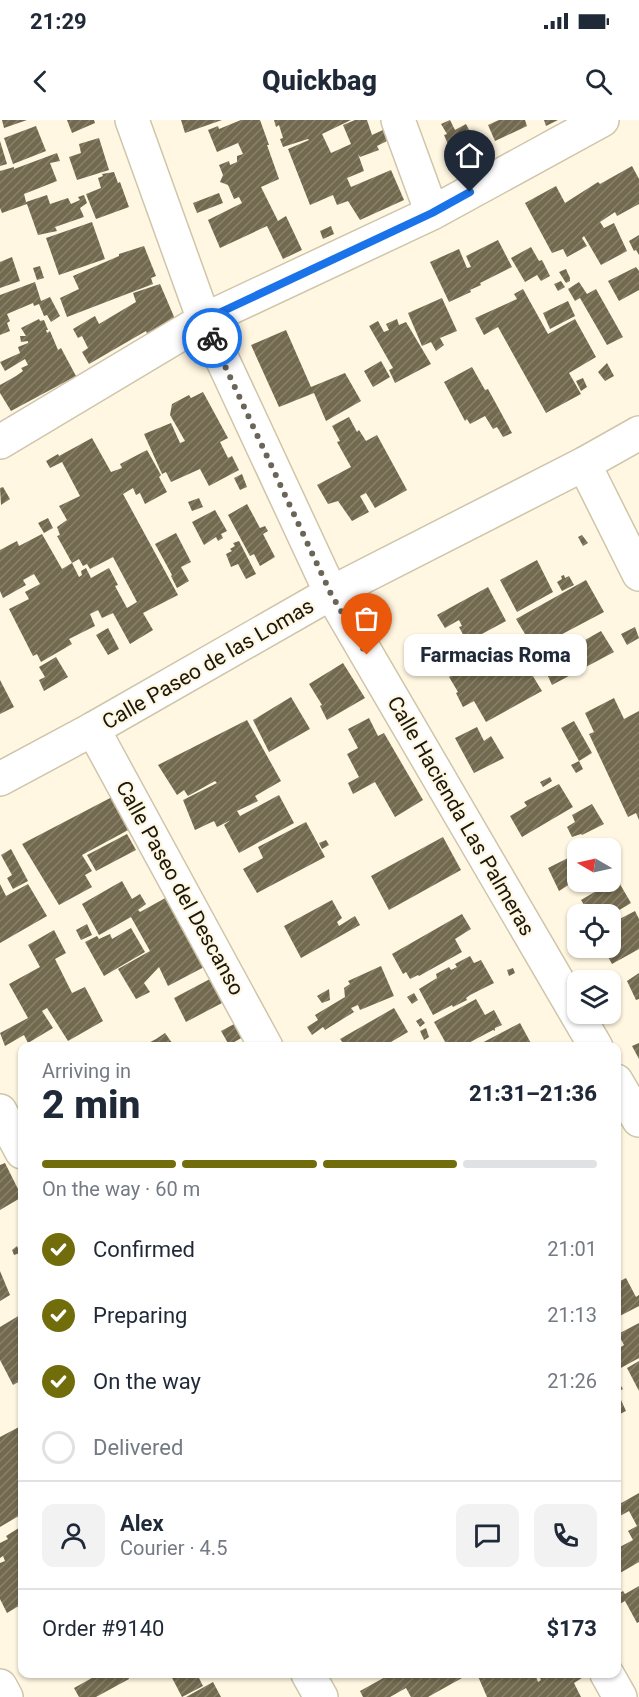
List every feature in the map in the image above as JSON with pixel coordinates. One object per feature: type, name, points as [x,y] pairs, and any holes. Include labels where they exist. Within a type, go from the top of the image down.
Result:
[{"type":"street","name":"Calle Hacienda Las Palmeras","points":[[132,120],[204,320],[331,594],[594,1042]]},
{"type":"street","points":[[398,120],[432,213]]},
{"type":"street","points":[[0,442],[204,320],[432,213],[602,120]]},
{"type":"street","name":"Calle Paseo de las Lomas","points":[[0,780],[331,594],[584,464],[639,433]]},
{"type":"street","points":[[584,464],[639,574]]},
{"type":"street","name":"Calle Paseo del Descanso","points":[[93,729],[263,1042]]},
{"type":"street","points":[[621,1089],[639,1120]]},
{"type":"street","points":[[0,1111],[18,1145]]},
{"type":"street","points":[[310,1678],[321,1697]]},
{"type":"street","points":[[609,1678],[620,1697]]},
{"type":"street","points":[[0,1686],[6,1697]]},
{"type":"building","points":[[2,120],[27,120],[4,128]]},
{"type":"building","points":[[67,120],[94,120],[95,123],[72,133]]},
{"type":"building","points":[[181,120],[222,120],[185,133]]},
{"type":"building","points":[[241,120],[260,120],[279,179],[261,187],[278,221],[286,216],[302,250],[283,259],[267,226],[220,248],[208,220],[242,203],[239,197],[234,199],[228,185],[220,182],[223,175],[219,165],[229,161],[230,165],[237,162],[237,156],[243,154],[238,143],[217,152],[208,130],[218,126],[219,129]]},
{"type":"building","points":[[274,120],[351,120],[322,134],[331,153],[351,144],[343,125],[355,120],[367,120],[372,135],[383,130],[387,141],[377,146],[379,150],[360,157],[358,154],[364,171],[347,178],[351,187],[391,170],[404,200],[360,220],[348,201],[337,205],[333,195],[310,205],[288,149],[309,140],[283,147],[279,125],[276,127]]},
{"type":"building","points":[[450,120],[455,130],[466,124],[483,157],[459,170],[444,135],[447,134],[441,124]]},
{"type":"building","points":[[499,120],[525,120],[527,126],[495,141],[488,125]]},
{"type":"building","points":[[544,120],[558,120],[546,126]]},
{"type":"building","points":[[36,126],[46,151],[13,164],[4,138]]},
{"type":"building","points":[[99,138],[109,170],[77,180],[69,157],[81,153],[79,144]]},
{"type":"building","points":[[0,141],[7,164],[0,166]]},
{"type":"building","points":[[57,153],[60,161],[50,163],[57,181],[24,194],[26,202],[47,195],[50,204],[68,198],[71,204],[80,200],[78,197],[84,195],[87,203],[80,208],[84,217],[55,227],[57,231],[38,235],[27,204],[2,213],[0,171],[14,167],[14,169]]},
{"type":"building","points":[[632,166],[639,179],[639,204],[617,216],[615,212],[600,222],[604,228],[614,223],[627,251],[601,265],[584,236],[582,238],[587,246],[567,257],[563,249],[552,253],[525,203],[556,186],[565,203],[598,182],[600,184]]},
{"type":"building","points":[[114,172],[129,207],[96,219],[86,194],[101,188],[98,178],[103,176],[102,174]]},
{"type":"building","points":[[219,193],[223,203],[197,213],[193,203]]},
{"type":"building","points":[[92,222],[105,259],[59,275],[46,238]]},
{"type":"building","points":[[331,226],[334,234],[323,239],[320,231]]},
{"type":"building","points":[[639,235],[639,255],[629,241]]},
{"type":"building","points":[[498,240],[512,267],[480,283],[481,285],[470,290],[471,292],[449,302],[430,262],[459,249],[467,268],[471,267],[466,256]]},
{"type":"building","points":[[144,246],[156,276],[151,278],[153,284],[67,317],[60,298],[79,289],[73,276],[119,256],[119,254]]},
{"type":"building","points":[[531,247],[539,261],[542,260],[550,276],[541,281],[537,275],[525,282],[511,258]]},
{"type":"building","points":[[12,257],[20,281],[0,288],[0,262]]},
{"type":"building","points":[[40,266],[44,278],[37,280],[33,268]]},
{"type":"building","points":[[636,267],[639,271],[639,290],[619,301],[608,281]]},
{"type":"building","points":[[566,269],[570,281],[566,283],[559,272]]},
{"type":"building","points":[[561,281],[565,287],[558,291],[554,284]]},
{"type":"building","points":[[35,282],[41,301],[50,297],[60,316],[51,322],[47,315],[44,316],[39,304],[34,306],[33,303],[7,314],[10,331],[0,335],[0,295]]},
{"type":"building","points":[[579,282],[587,294],[596,289],[623,337],[607,345],[580,298],[575,301],[568,289]]},
{"type":"building","points":[[160,284],[178,326],[150,341],[146,331],[89,364],[82,352],[88,348],[82,336],[78,338],[73,329],[95,316],[99,324],[136,302],[133,293]]},
{"type":"building","points":[[523,289],[548,334],[575,319],[596,357],[569,373],[581,394],[546,413],[498,327],[484,335],[475,318],[517,299],[514,294]]},
{"type":"building","points":[[442,298],[457,331],[440,338],[444,345],[436,351],[431,342],[422,346],[408,313]]},
{"type":"building","points":[[568,301],[575,316],[550,329],[543,313]]},
{"type":"building","points":[[39,319],[44,320],[47,333],[50,331],[58,350],[61,348],[76,376],[11,411],[0,393],[0,385],[23,371],[21,368],[28,365],[25,359],[5,371],[0,362],[20,353],[18,347],[28,343],[28,341],[21,342],[20,336],[26,336],[21,328]]},
{"type":"building","points":[[397,319],[399,325],[406,322],[431,364],[395,383],[389,370],[393,368],[369,326],[378,321],[384,332],[389,330],[386,324]]},
{"type":"building","points":[[286,330],[311,387],[345,373],[361,401],[326,421],[314,393],[279,407],[251,345]]},
{"type":"building","points":[[381,361],[390,377],[373,387],[364,371]]},
{"type":"building","points":[[607,363],[614,376],[605,381],[598,372]]},
{"type":"building","points":[[472,367],[485,390],[488,389],[512,433],[503,437],[497,427],[493,429],[485,416],[470,424],[467,419],[465,421],[444,382]]},
{"type":"building","points":[[583,378],[587,387],[581,391],[576,381]]},
{"type":"building","points":[[203,392],[228,438],[220,442],[228,458],[232,456],[239,470],[209,486],[200,469],[171,482],[166,472],[162,474],[144,434],[171,423],[180,443],[185,441],[170,415],[172,404],[189,395],[191,398]]},
{"type":"building","points":[[349,417],[357,432],[359,430],[366,441],[377,435],[407,490],[375,508],[366,493],[360,496],[369,512],[352,521],[338,501],[328,504],[317,485],[351,467],[337,442],[340,441],[332,426]]},
{"type":"building","points":[[92,438],[111,472],[122,468],[120,464],[147,450],[161,475],[159,477],[167,492],[145,504],[140,493],[136,495],[133,488],[123,494],[178,595],[143,613],[153,630],[130,644],[113,613],[102,618],[98,610],[90,614],[95,626],[69,639],[72,644],[41,662],[37,654],[33,656],[9,609],[29,599],[25,592],[40,584],[34,574],[23,580],[26,585],[3,598],[0,591],[0,550],[17,541],[19,546],[42,534],[62,569],[72,563],[57,536],[60,535],[57,527],[67,520],[59,506],[80,496],[62,462],[50,468],[46,461],[58,454],[59,456]],"holes":[[[113,557],[137,602],[127,608],[115,586],[118,585],[109,568],[91,578],[86,568],[81,571],[82,575],[79,577],[72,563],[79,559],[83,566],[87,564],[90,569]]]},
{"type":"building","points":[[242,474],[247,487],[240,490],[234,478]]},
{"type":"building","points":[[3,487],[10,499],[1,505],[0,488]]},
{"type":"building","points":[[199,498],[203,507],[192,511],[188,502]]},
{"type":"building","points":[[247,504],[260,528],[265,526],[268,531],[263,534],[275,557],[260,566],[254,554],[250,556],[228,515]]},
{"type":"building","points":[[215,510],[227,531],[221,534],[223,538],[218,541],[216,537],[204,545],[192,522]]},
{"type":"building","points":[[48,518],[53,528],[44,533],[38,523]]},
{"type":"building","points":[[176,533],[191,562],[181,567],[189,581],[177,588],[155,544]]},
{"type":"building","points":[[582,535],[588,543],[583,546],[578,537]]},
{"type":"building","points":[[239,541],[256,574],[246,579],[238,564],[231,567],[226,554],[232,551],[230,549],[235,546],[233,543]]},
{"type":"building","points":[[537,560],[553,592],[517,612],[500,580]]},
{"type":"building","points":[[564,575],[565,578],[569,576],[574,585],[562,591],[557,582]]},
{"type":"building","points":[[586,580],[604,612],[534,649],[516,619]]},
{"type":"building","points":[[488,587],[506,621],[467,642],[459,627],[462,626],[459,620],[445,628],[437,615]]},
{"type":"building","points":[[635,627],[639,638],[627,645],[621,634]]},
{"type":"building","points":[[108,628],[119,649],[108,655],[96,635]]},
{"type":"building","points":[[601,631],[614,652],[552,685],[541,661],[583,637],[585,640]]},
{"type":"building","points":[[495,634],[504,650],[498,654],[505,666],[525,654],[535,671],[531,673],[542,691],[486,722],[474,701],[463,707],[456,693],[458,692],[449,677],[464,668],[457,655]]},
{"type":"building","points":[[56,657],[68,677],[44,691],[39,680],[45,677],[39,667]]},
{"type":"building","points":[[343,663],[365,698],[327,720],[320,706],[322,705],[309,684]]},
{"type":"building","points":[[0,680],[14,707],[0,714]]},
{"type":"building","points":[[291,697],[310,729],[269,752],[253,720]]},
{"type":"building","points":[[614,698],[624,719],[639,711],[639,820],[636,813],[628,817],[589,734],[594,732],[585,713]]},
{"type":"building","points":[[369,718],[378,736],[384,733],[423,800],[395,817],[375,782],[353,794],[348,783],[359,777],[347,754],[358,748],[348,729]]},
{"type":"building","points":[[247,720],[281,781],[255,796],[258,801],[237,811],[240,816],[279,795],[294,823],[239,853],[224,825],[231,820],[217,827],[214,821],[195,830],[183,800],[217,783],[215,781],[188,796],[184,790],[177,795],[158,765]]},
{"type":"building","points":[[574,721],[592,753],[579,761],[561,728]]},
{"type":"building","points":[[477,727],[484,741],[491,736],[504,758],[474,773],[455,738]]},
{"type":"building","points":[[579,761],[583,769],[576,773],[571,765]]},
{"type":"building","points":[[550,777],[552,781],[543,787],[540,782]]},
{"type":"building","points":[[559,784],[573,807],[522,837],[510,816],[527,806],[524,802]]},
{"type":"building","points":[[114,796],[132,828],[82,855],[92,871],[85,875],[92,887],[59,905],[22,844]]},
{"type":"building","points":[[592,804],[604,824],[582,835],[572,837],[567,827],[575,822],[572,815]]},
{"type":"building","points":[[306,822],[325,857],[257,893],[243,869],[263,858],[258,847]]},
{"type":"building","points":[[127,834],[136,850],[96,871],[87,855]]},
{"type":"building","points":[[443,837],[461,870],[389,910],[371,876]]},
{"type":"building","points":[[326,840],[329,845],[322,849],[319,843]]},
{"type":"building","points":[[11,849],[28,881],[13,889],[7,878],[12,875],[1,855]]},
{"type":"building","points":[[567,858],[567,886],[559,891],[548,868]]},
{"type":"building","points":[[122,881],[132,899],[140,894],[146,904],[138,910],[140,912],[169,896],[206,966],[168,986],[159,967],[144,983],[150,992],[136,999],[118,969],[150,951],[131,917],[99,935],[82,904]]},
{"type":"building","points":[[0,884],[6,896],[28,884],[47,916],[0,943]]},
{"type":"building","points":[[621,886],[631,903],[621,909],[621,904],[583,904],[581,900],[595,892],[621,892]]},
{"type":"building","points":[[332,900],[342,918],[337,922],[339,926],[355,916],[360,925],[301,958],[284,926]]},
{"type":"building","points":[[635,911],[639,919],[639,949],[612,964],[609,958],[621,958],[621,918]]},
{"type":"building","points":[[462,914],[471,929],[455,939],[462,952],[419,976],[410,979],[406,972],[403,974],[392,954]]},
{"type":"building","points":[[87,924],[92,935],[81,940],[76,930]]},
{"type":"building","points":[[131,928],[145,952],[104,976],[85,942],[97,936],[99,939],[110,934],[112,939]]},
{"type":"building","points":[[54,930],[66,953],[55,959],[72,993],[85,987],[103,1021],[68,1041],[47,1008],[42,1011],[53,1028],[30,1042],[24,1035],[5,1046],[0,1033],[28,1018],[9,984],[40,967],[28,945]]},
{"type":"building","points":[[470,956],[474,963],[481,960],[494,983],[470,995],[466,998],[467,1000],[433,1015],[419,989],[437,978],[436,974],[449,967],[451,970],[457,967],[455,964]]},
{"type":"building","points":[[381,966],[394,996],[360,1010],[358,1005],[351,1008],[354,1012],[325,1030],[323,1027],[312,1035],[307,1027],[318,1020],[315,1015],[345,997],[344,988],[350,984],[348,981]]},
{"type":"building","points":[[513,968],[515,973],[509,976],[507,970]]},
{"type":"building","points":[[639,973],[639,999],[636,1000],[627,981]]},
{"type":"building","points":[[210,979],[222,1003],[186,1022],[174,998]]},
{"type":"building","points":[[329,989],[330,1000],[322,1003],[317,996]]},
{"type":"building","points":[[414,993],[418,1000],[412,1004],[407,997]]},
{"type":"building","points":[[476,999],[485,1015],[494,1010],[502,1025],[495,1028],[495,1031],[470,1042],[445,1042],[434,1022]]},
{"type":"building","points":[[394,1008],[408,1032],[391,1042],[342,1042],[340,1039]]},
{"type":"building","points":[[421,1018],[425,1023],[420,1027],[416,1021]]},
{"type":"building","points":[[236,1023],[243,1037],[234,1042],[227,1042],[221,1031]]},
{"type":"building","points":[[520,1023],[530,1042],[484,1042]]},
{"type":"building","points":[[426,1028],[429,1037],[424,1040],[420,1031]]},
{"type":"building","points":[[165,1033],[171,1042],[150,1042]]},
{"type":"building","points":[[639,1043],[639,1059],[632,1046]]},
{"type":"building","points":[[5,1163],[18,1189],[18,1199],[0,1210],[0,1165]]},
{"type":"building","points":[[17,1246],[18,1254],[14,1255],[12,1250]]},
{"type":"building","points":[[0,1271],[10,1295],[0,1301]]},
{"type":"building","points":[[626,1278],[636,1297],[639,1295],[639,1306],[621,1315],[621,1280]]},
{"type":"building","points":[[18,1316],[18,1382],[13,1385],[0,1360],[0,1327]]},
{"type":"building","points":[[639,1323],[639,1358],[621,1368],[621,1347],[624,1345],[621,1332]]},
{"type":"building","points":[[639,1361],[639,1391],[627,1368]]},
{"type":"building","points":[[621,1400],[626,1411],[621,1414]]},
{"type":"building","points":[[18,1428],[18,1516],[0,1527],[0,1437]]},
{"type":"building","points":[[639,1493],[639,1562],[621,1572],[621,1546],[633,1540],[628,1531],[637,1526],[629,1511],[621,1515],[621,1503]]},
{"type":"building","points":[[18,1528],[18,1606],[7,1613],[0,1599],[0,1563],[5,1561],[3,1556],[0,1558],[0,1543],[8,1539],[6,1536]]},
{"type":"building","points":[[639,1586],[639,1622],[637,1623],[625,1601],[621,1603],[621,1592],[623,1591],[625,1594]]},
{"type":"building","points":[[92,1678],[129,1679],[96,1697],[79,1697],[74,1688]]},
{"type":"building","points":[[172,1678],[199,1678],[203,1686],[182,1697]]},
{"type":"building","points":[[383,1678],[462,1678],[428,1697],[411,1697],[406,1688],[390,1697],[363,1697],[360,1691]]},
{"type":"building","points":[[479,1678],[536,1678],[538,1682],[540,1678],[582,1678],[574,1683],[581,1697],[487,1697]]},
{"type":"building","points":[[213,1682],[221,1697],[186,1697]]},
{"type":"way so far","points":[[212,338],[331,594],[367,655]]},
{"type":"place","name":"Farmacias Roma","points":[[367,655]]},
{"type":"route","points":[[212,338],[204,320],[432,213],[470,192]]}]
